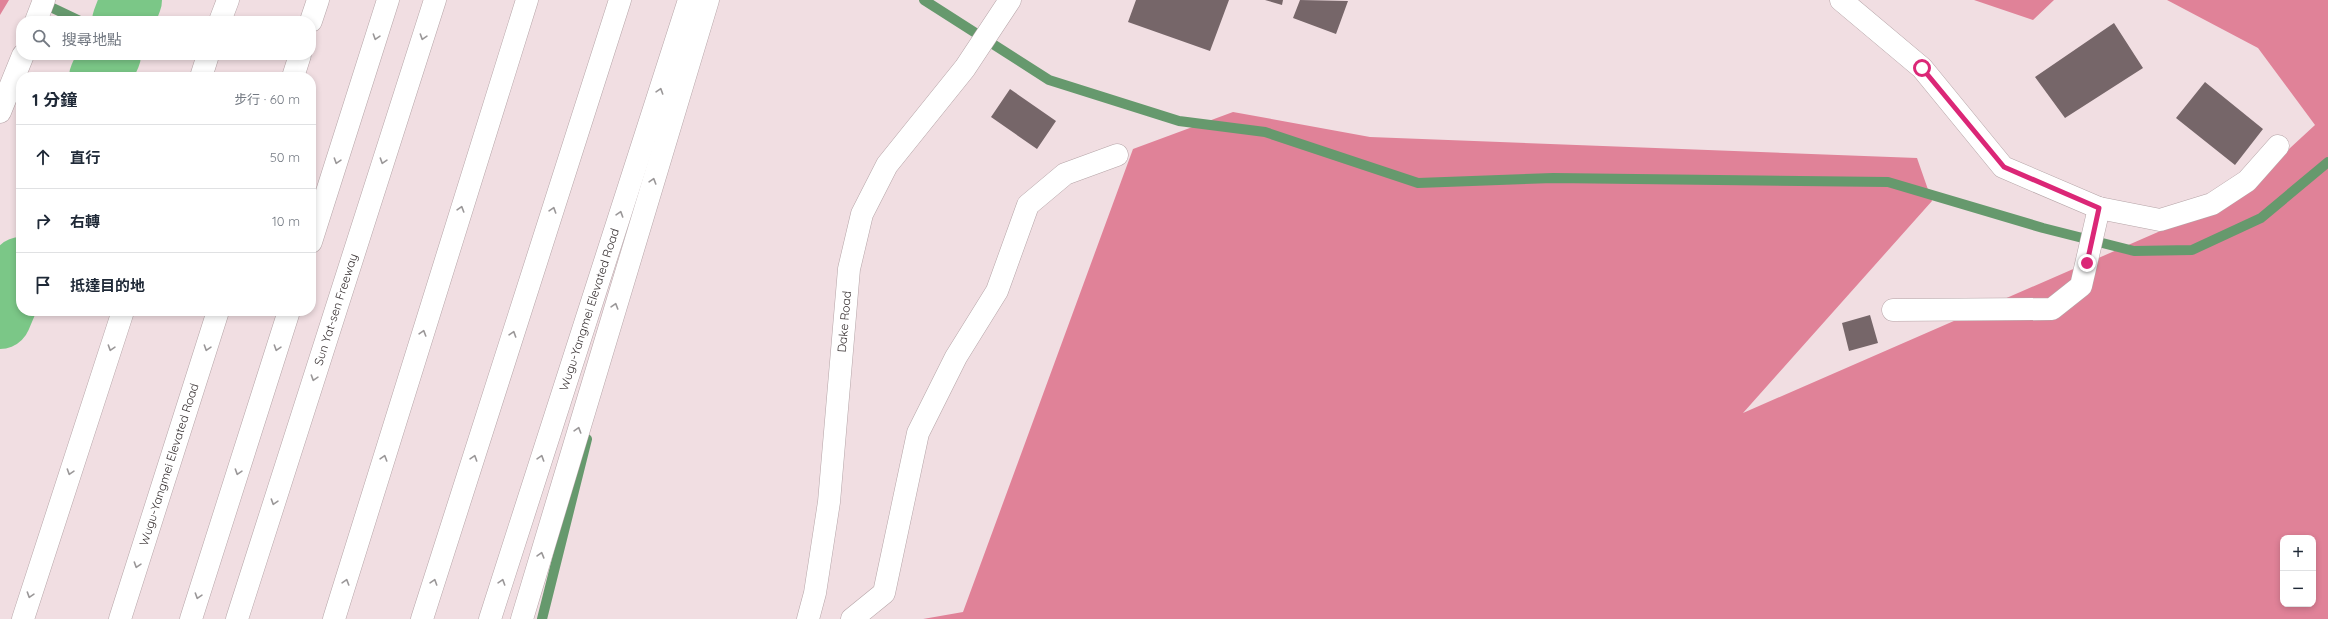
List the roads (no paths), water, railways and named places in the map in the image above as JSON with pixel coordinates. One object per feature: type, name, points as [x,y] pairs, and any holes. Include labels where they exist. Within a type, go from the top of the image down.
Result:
[{"type":"main road","points":[[38,16],[44,0]]},
{"type":"main road","points":[[222,16],[228,0]]},
{"type":"main road","points":[[313,16],[318,0]]},
{"type":"main road","points":[[316,226],[388,0]]},
{"type":"main road","name":"Sun Yat-sen Freeway","points":[[236,619],[435,0]]},
{"type":"main road","points":[[334,619],[527,0]]},
{"type":"main road","points":[[422,619],[620,0]]},
{"type":"main road","name":"Wugu-Yangmei Elevated Road","points":[[490,619],[689,0]]},
{"type":"main road","points":[[522,619],[708,0]]},
{"type":"main road","points":[[1841,0],[1922,68],[2004,167],[2098,213],[2160,220],[2212,204],[2247,181],[2278,146]]},
{"type":"main road","name":"Dake Road","points":[[808,619],[815,593],[829,502],[849,270],[862,214],[887,165],[971,58],[1006,6]]},
{"type":"main road","points":[[0,112],[20,60]]},
{"type":"main road","points":[[203,72],[206,60]]},
{"type":"main road","points":[[295,72],[298,60]]},
{"type":"main road","points":[[852,619],[884,593],[918,433],[956,357],[997,291],[1028,205],[1065,174],[1117,155]]},
{"type":"main road","points":[[1893,310],[2052,309],[2081,286],[2098,213]]},
{"type":"main road","points":[[22,619],[121,316]]},
{"type":"main road","name":"Wugu-Yangmei Elevated Road","points":[[120,619],[216,316]]},
{"type":"main road","points":[[191,619],[287,316]]},
{"type":"waterway","points":[[125,16],[131,0]]},
{"type":"waterway","points":[[924,0],[1049,80],[1179,121],[1265,132],[1418,183],[1553,178],[1888,182],[2043,228],[2134,251],[2192,250],[2261,218],[2328,162]]},
{"type":"waterway","points":[[40,2],[69,16]]},
{"type":"waterway","points":[[102,72],[108,60]]},
{"type":"waterway","points":[[0,318],[16,280]]},
{"type":"waterway","points":[[542,619],[587,439]]}]
